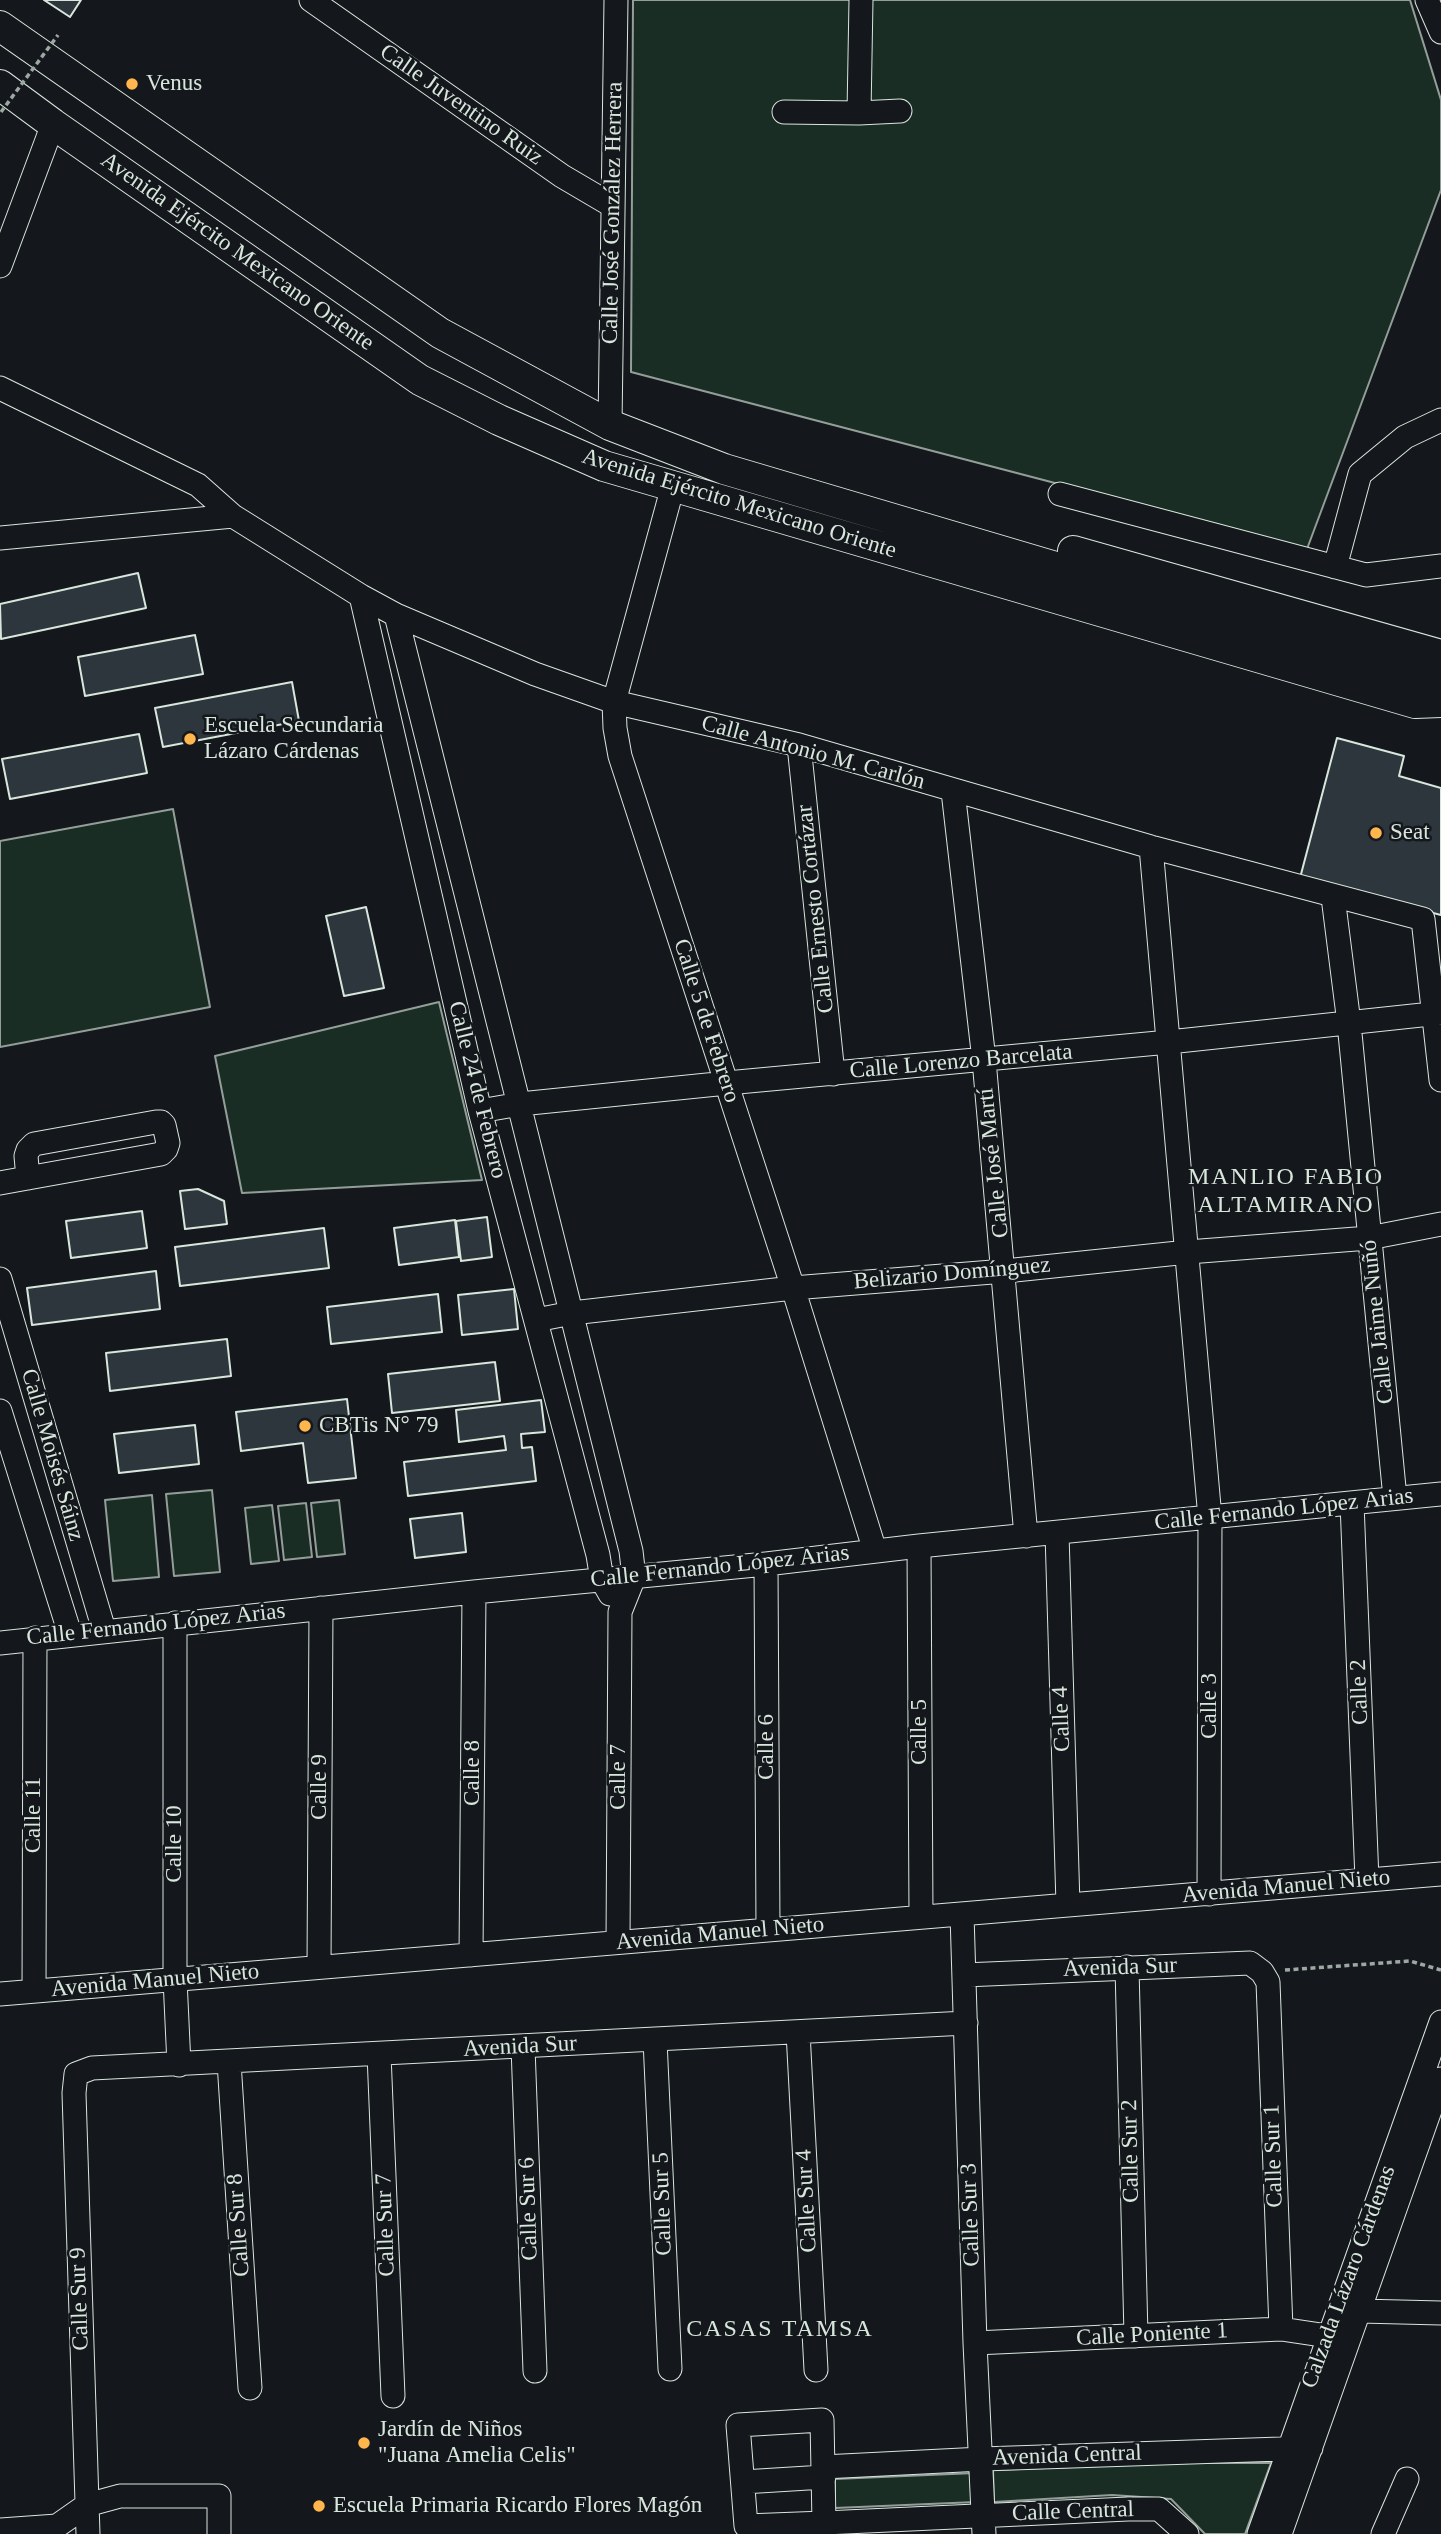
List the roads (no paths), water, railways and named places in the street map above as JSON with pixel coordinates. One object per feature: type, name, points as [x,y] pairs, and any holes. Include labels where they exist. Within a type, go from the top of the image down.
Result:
[{"type":"main road","name":"Avenida Ejército Mexicano Oriente","points":[[0,26],[440,333],[610,425],[724,469],[1441,681]]},
{"type":"main road","name":"Avenida Ejército Mexicano Oriente","points":[[1,98],[53,124],[420,380],[499,420],[604,466],[1432,706]]},
{"type":"main road","name":"Avenida Ejército Mexicano Oriente","points":[[724,469],[752,465],[1105,560],[1441,655]]},
{"type":"street","name":"Calle Juventino Ruiz","points":[[310,0],[562,176],[613,206]]},
{"type":"street","name":"Calle José González Herrera","points":[[610,425],[616,0]]},
{"type":"street","points":[[859,113],[861,0]]},
{"type":"street","points":[[1427,0],[1441,32]]},
{"type":"street","points":[[784,111],[900,111]]},
{"type":"street","points":[[0,266],[53,124]]},
{"type":"street","name":"Calle Antonio M. Carlón","points":[[0,388],[198,485],[233,516],[396,615],[535,674],[614,702],[799,745],[1151,847],[1423,919],[1438,1014]]},
{"type":"street","points":[[1335,567],[1360,474],[1405,437],[1441,420]]},
{"type":"street","name":"Calle 5 de Febrero","points":[[673,486],[614,702],[620,756],[793,1288],[875,1551]]},
{"type":"street","points":[[1060,494],[1366,575],[1441,566]]},
{"type":"street","points":[[0,538],[233,516]]},
{"type":"street","name":"Calle 24 de Febrero","points":[[361,596],[480,1111],[598,1555],[602,1580]]},
{"type":"street","name":"Calle 24 de Febrero","points":[[396,615],[631,1551],[634,1577]]},
{"type":"street","name":"Calle Ernesto Cortázar","points":[[799,745],[833,1074]]},
{"type":"street","name":"Calle José Martí","points":[[953,791],[984,1060],[1026,1536]]},
{"type":"street","name":"Calle 3","points":[[1151,847],[1210,1518],[1209,1894]]},
{"type":"street","name":"Calle Jaime Nuñó","points":[[1333,897],[1349,1023],[1395,1497]]},
{"type":"street","points":[[1438,1014],[1441,1080]]},
{"type":"street","name":"Calle Lorenzo Barcelata","points":[[480,1111],[520,1104],[727,1083],[1438,1014]]},
{"type":"street","points":[[0,1183],[28,1178],[161,1154],[168,1143],[164,1125],[162,1122],[156,1122],[34,1143],[26,1156],[28,1178]]},
{"type":"street","name":"Belizario Domínguez","points":[[536,1320],[572,1313],[793,1288],[1369,1238],[1441,1224]]},
{"type":"street","name":"Calle Moisés Sáinz","points":[[0,1279],[104,1630]]},
{"type":"street","name":"Calle Moisés Sáinz","points":[[0,1411],[69,1634]]},
{"type":"street","name":"Calle Fernando López Arias","points":[[0,1643],[104,1630],[1441,1494]]},
{"type":"street","name":"Calle 2","points":[[1352,1503],[1367,1880]]},
{"type":"street","name":"Calle 4","points":[[1056,1533],[1068,1905]]},
{"type":"street","name":"Calle 5","points":[[919,1546],[921,1917]]},
{"type":"street","name":"Calle 6","points":[[766,1564],[768,1930]]},
{"type":"street","name":"Calle 7","points":[[618,1942],[620,1612],[634,1577]]},
{"type":"street","name":"Calle 7","points":[[602,1580],[620,1612]]},
{"type":"street","name":"Calle 8","points":[[471,1955],[474,1592]]},
{"type":"street","name":"Calle 9","points":[[319,1967],[321,1608]]},
{"type":"street","name":"Calle 10","points":[[174,1623],[175,1979],[179,2065]]},
{"type":"street","name":"Calle 11","points":[[34,1991],[35,1638]]},
{"type":"street","name":"Avenida Manuel Nieto","points":[[0,1994],[1441,1874]]},
{"type":"street","name":"Calle Sur 3","points":[[962,1914],[975,2343],[984,2525]]},
{"type":"street","name":"Avenida Sur","points":[[964,1975],[1250,1963],[1265,1977]]},
{"type":"street","name":"Calle Sur 2","points":[[1127,1967],[1136,2336]]},
{"type":"street","name":"Calle Sur 1","points":[[1265,1977],[1281,2329]]},
{"type":"street","name":"Calzada Lázaro Cárdenas","points":[[1280,2534],[1328,2336],[1441,2022]]},
{"type":"street","name":"Avenida Sur","points":[[76,2074],[92,2068],[966,2023]]},
{"type":"street","name":"Calle Sur 4","points":[[798,2032],[816,2370]]},
{"type":"street","name":"Calle Sur 5","points":[[655,2040],[670,2369]]},
{"type":"street","name":"Calle Sur 6","points":[[523,2047],[535,2371]]},
{"type":"street","name":"Calle Sur 7","points":[[379,2054],[393,2396]]},
{"type":"street","name":"Calle Sur 8","points":[[229,2062],[250,2388]]},
{"type":"street","name":"Calle Sur 9","points":[[76,2074],[74,2106],[88,2521]]},
{"type":"street","name":"Calzada Lázaro Cárdenas","points":[[1259,2534],[1360,2311],[1441,2079]]},
{"type":"street","points":[[1360,2311],[1441,2313]]},
{"type":"street","name":"Calle Poniente 1","points":[[975,2343],[1281,2329],[1328,2336]]},
{"type":"street","points":[[743,2482],[738,2425],[822,2420],[824,2523]]},
{"type":"street","name":"Avenida Central","points":[[743,2482],[823,2472],[982,2459],[1299,2448]]},
{"type":"street","points":[[1383,2534],[1407,2479]]},
{"type":"street","name":"Calle Central","points":[[743,2482],[746,2526],[824,2523],[984,2525],[1158,2510],[1187,2534]]},
{"type":"street","points":[[0,2529],[62,2530],[88,2521],[120,2496],[219,2496],[219,2534]]},
{"type":"place","name":"Venus","points":[[132,84]]},
{"type":"place","name":"Escuela Secundaria Lázaro Cárdenas","points":[[190,739]]},
{"type":"place","name":"Seat","points":[[1376,833]]},
{"type":"place","name":"CBTis N° 79","points":[[305,1426]]},
{"type":"place","name":"Jardín de Niños \"Juana Amelia Celis\"","points":[[364,2443]]},
{"type":"place","name":"Escuela Primaria Ricardo Flores Magón","points":[[319,2506]]},
{"type":"district","name":"MANLIO FABIO ALTAMIRANO","points":[[1286,1192]]},
{"type":"district","name":"CASAS TAMSA","points":[[780,2330]]}]
